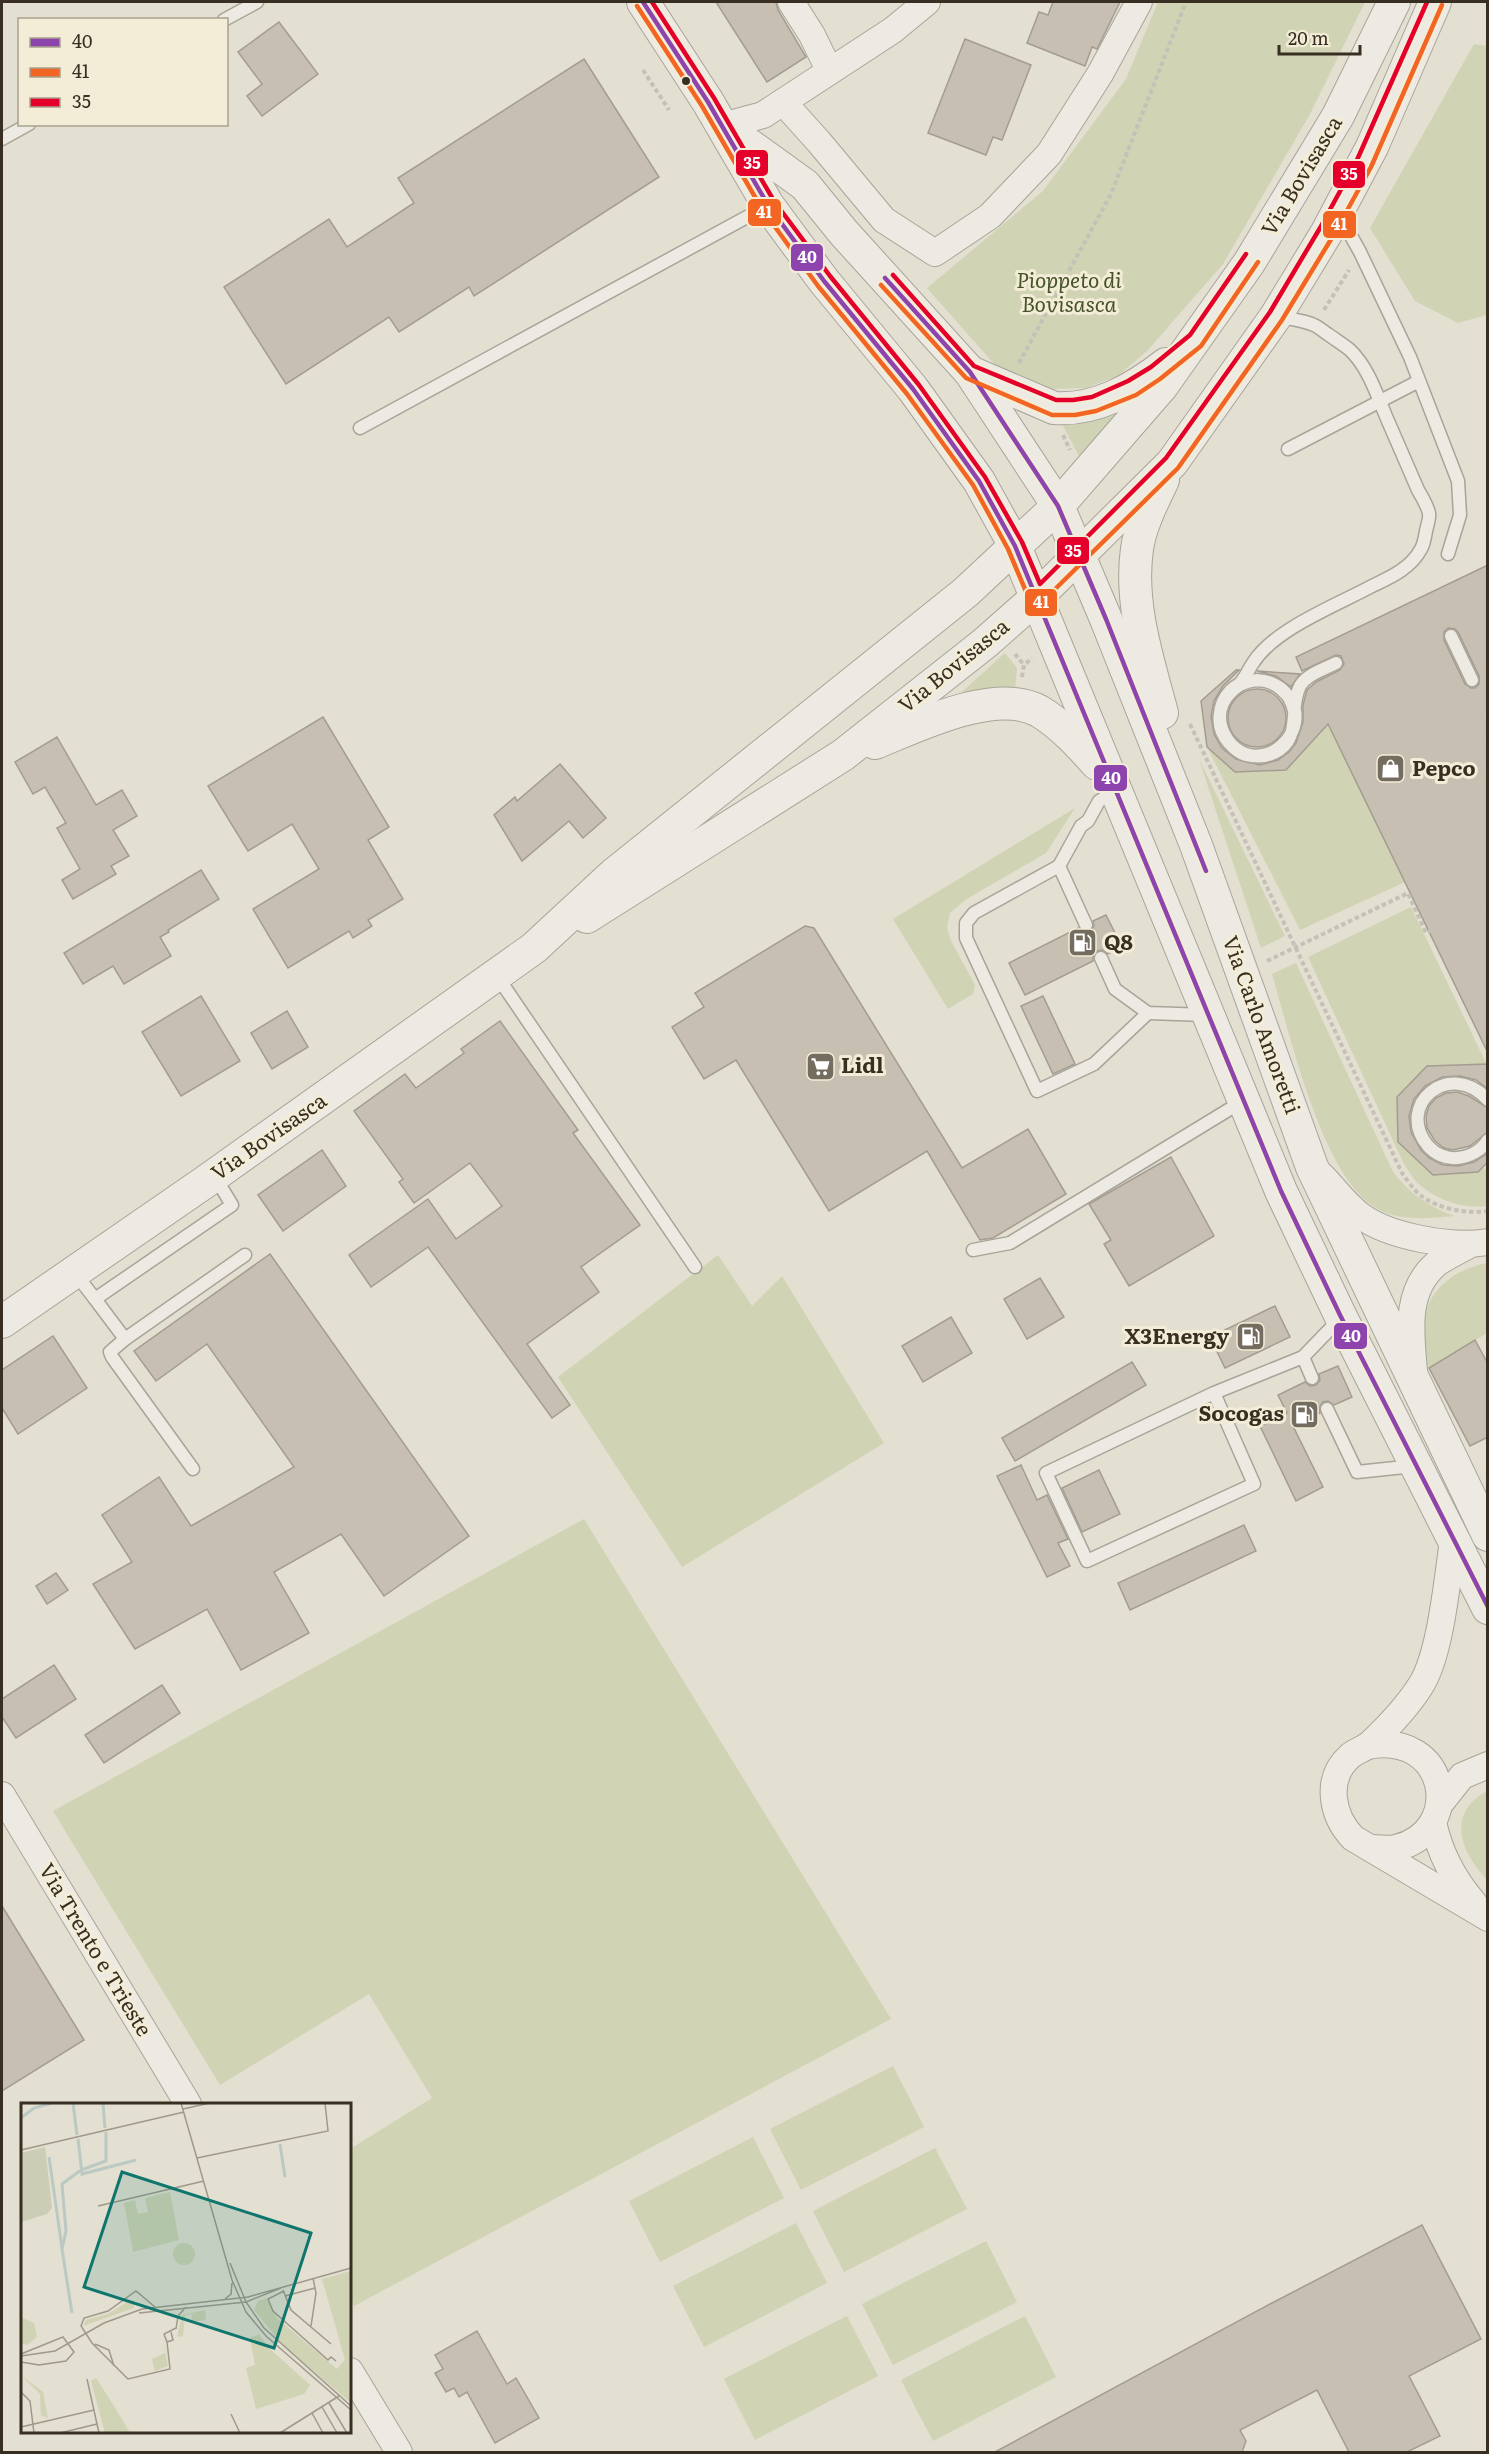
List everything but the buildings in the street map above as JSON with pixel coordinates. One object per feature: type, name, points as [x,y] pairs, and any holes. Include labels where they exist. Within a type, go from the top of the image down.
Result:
[{"type":"street","name":"Via Carlo Amoretti","points":[[643,2],[722,126],[768,205],[824,280],[913,389],[979,481],[1015,546],[1281,1191],[1340,1315],[1488,1608]]},
{"type":"street","points":[[791,2],[812,35],[829,70]]},
{"type":"street","points":[[722,126],[763,115],[893,30],[927,2]]},
{"type":"street","points":[[783,102],[884,220],[935,253],[990,216],[1049,154],[1100,74],[1139,2]]},
{"type":"street","name":"Via Bovisasca","points":[[2,1322],[214,1176],[534,948],[614,874],[966,592],[1058,506],[1146,407],[1249,263],[1314,159],[1350,95],[1394,2]]},
{"type":"street","name":"Via Bovisasca","points":[[534,948],[621,897],[843,755],[985,643],[1037,597],[1172,463],[1276,316],[1337,213],[1380,130],[1435,2]]},
{"type":"street","name":"Via Carlo Amoretti","points":[[722,126],[805,185],[844,233],[970,372],[1058,506],[1196,844],[1312,1167],[1488,1535]]},
{"type":"street","points":[[970,372],[1054,408],[1074,408],[1094,404],[1132,388],[1196,340]]},
{"type":"street","points":[[1172,463],[1152,502],[1137,547],[1135,584],[1138,612],[1150,668],[1196,844]]},
{"type":"street","points":[[843,755],[948,715],[980,706],[1018,704],[1037,710],[1070,733],[1115,787]]},
{"type":"street","points":[[1312,1167],[1361,1216],[1390,1231],[1478,1244]]},
{"type":"street","points":[[1415,1383],[1410,1320],[1417,1290],[1436,1264],[1478,1244]]},
{"type":"street","points":[[1454,1541],[1434,1653],[1422,1684],[1389,1725],[1367,1746],[1350,1757],[1340,1769],[1333,1790],[1335,1810],[1343,1828],[1353,1838],[1487,1917]]},
{"type":"street","points":[[1367,1746],[1383,1743],[1404,1745],[1420,1755],[1432,1767],[1439,1787],[1436,1813],[1449,1868],[1458,1885],[1487,1917]]},
{"type":"street","points":[[1373,1848],[1393,1849],[1410,1844],[1424,1834],[1462,1776],[1488,1765]]},
{"type":"street","name":"Via Trento e Trieste","points":[[2,1795],[187,2103]]},
{"type":"street","points":[[351,2373],[399,2452]]},
{"type":"lane","points":[[228,18],[257,2]]},
{"type":"lane","points":[[2,139],[25,126]]},
{"type":"lane","points":[[360,428],[768,205]]},
{"type":"lane","points":[[1337,213],[1360,252],[1410,357],[1458,482],[1460,515],[1448,554]]},
{"type":"lane","points":[[1240,684],[1255,660],[1276,638],[1404,570],[1422,548],[1429,514],[1367,374],[1350,351],[1315,325],[1276,316]]},
{"type":"lane","points":[[1288,449],[1419,381]]},
{"type":"lane","points":[[1451,636],[1472,680]]},
{"type":"lane","points":[[1295,713],[1292,701],[1285,691],[1264,680],[1252,680],[1240,684],[1224,700],[1220,711],[1220,724],[1223,735],[1240,752],[1257,754],[1274,752],[1284,746],[1291,736],[1295,725],[1298,690],[1301,684],[1307,678],[1336,663]]},
{"type":"lane","points":[[1115,787],[1099,801],[1088,821],[1081,826],[1059,866],[974,913],[966,923],[966,938],[1037,1090],[1094,1064],[1148,1013]]},
{"type":"lane","points":[[1059,866],[1086,925]]},
{"type":"lane","points":[[1101,958],[1115,989],[1148,1013],[1209,1015]]},
{"type":"lane","points":[[497,976],[695,1267]]},
{"type":"lane","points":[[1488,1083],[1446,1083],[1434,1088],[1423,1101],[1418,1118],[1424,1140],[1432,1150],[1442,1156],[1453,1158],[1471,1156],[1488,1140]]},
{"type":"lane","points":[[1463,1083],[1479,1090],[1488,1100]]},
{"type":"lane","points":[[974,1250],[1010,1243],[1244,1101]]},
{"type":"lane","points":[[95,1299],[232,1205],[214,1176]]},
{"type":"lane","points":[[193,1468],[110,1352],[112,1348],[245,1255]]},
{"type":"lane","points":[[75,1272],[125,1339]]},
{"type":"lane","points":[[1215,1393],[1254,1484],[1087,1561],[1046,1473],[1215,1393],[1303,1357],[1331,1328],[1340,1315]]},
{"type":"lane","points":[[1303,1357],[1312,1378]]},
{"type":"lane","points":[[1327,1409],[1357,1472],[1415,1466]]},
{"type":"path","points":[[1015,371],[1111,194],[1186,2]]},
{"type":"path","points":[[643,70],[669,110]]},
{"type":"path","points":[[1322,313],[1352,265]]},
{"type":"path","points":[[1478,700],[1488,719]]},
{"type":"path","points":[[1463,707],[1480,742]]},
{"type":"path","points":[[1187,717],[1402,1173],[1420,1194],[1440,1205],[1470,1214],[1488,1211]]},
{"type":"path","points":[[1488,738],[1473,745],[1488,775]]},
{"type":"path","points":[[1258,965],[1408,893],[1426,933],[1488,903]]},
{"type":"green space","name":"Pioppeto di Bovisasca","points":[[1158,2],[1365,2],[1310,114],[1223,264],[1148,350],[1119,375],[1086,388],[1051,389],[996,366],[927,288],[1043,191],[1126,79]]},
{"type":"green space","points":[[1474,44],[1487,46],[1487,315],[1458,323],[1415,301],[1370,228]]},
{"type":"green space","points":[[1118,409],[1118,413],[1079,456],[1060,420]]},
{"type":"green space","points":[[1005,653],[1017,668],[1014,700],[952,701]]},
{"type":"green space","points":[[1327,722],[1405,882],[1300,930],[1207,747],[1235,772],[1285,770],[1310,744],[1309,731]]},
{"type":"green space","points":[[1199,759],[1285,936],[1261,948]]},
{"type":"green space","points":[[1075,808],[1046,853],[965,900],[950,913],[947,927],[951,941],[975,985],[973,994],[948,1009],[893,919]]},
{"type":"green space","points":[[1411,907],[1487,1065],[1427,1066],[1397,1097],[1398,1142],[1433,1175],[1478,1172],[1482,1167],[1487,1170],[1487,1206],[1461,1205],[1444,1200],[1421,1186],[1412,1176],[1404,1164],[1308,957]]},
{"type":"green space","points":[[1296,963],[1393,1172],[1420,1199],[1454,1216],[1410,1218],[1379,1210],[1352,1186],[1336,1161],[1309,1098],[1272,974]]},
{"type":"green space","points":[[718,1255],[752,1306],[782,1276],[884,1443],[682,1567],[558,1377]]},
{"type":"green space","points":[[1487,1263],[1487,1333],[1429,1368],[1422,1331],[1431,1300],[1440,1287],[1453,1276],[1468,1268]]},
{"type":"green space","points":[[584,1519],[891,2019],[354,2306],[351,2301],[351,2148],[432,2098],[369,1994],[220,2085],[53,1811]]},
{"type":"green space","points":[[1487,1791],[1487,1880],[1464,1845],[1462,1822],[1474,1800]]},
{"type":"green space","points":[[893,2066],[924,2127],[801,2190],[770,2129]]},
{"type":"green space","points":[[753,2137],[784,2198],[660,2262],[629,2201]]},
{"type":"green space","points":[[935,2148],[967,2209],[844,2272],[813,2211]]},
{"type":"green space","points":[[796,2223],[827,2283],[704,2347],[673,2286]]},
{"type":"green space","points":[[986,2241],[1017,2302],[893,2365],[862,2304]]},
{"type":"green space","points":[[847,2316],[878,2376],[755,2440],[724,2379]]},
{"type":"green space","points":[[1025,2316],[1056,2377],[933,2441],[901,2380]]},
{"type":"transit line","name":"40","points":[[643,2],[708,102],[768,205],[824,281],[913,389],[979,481],[1015,546],[1281,1191],[1340,1315],[1488,1607]]},
{"type":"transit line","name":"35","points":[[652,2],[714,98],[774,201],[830,276],[919,385],[985,477],[1022,542],[1040,584],[1166,458],[1270,312],[1357,160],[1427,2]]},
{"type":"transit line","name":"41","points":[[637,6],[702,106],[762,209],[818,286],[907,394],[973,485],[1008,549],[1030,601],[1037,604],[1042,602],[1178,468],[1282,320],[1333,236],[1371,167],[1442,5]]},
{"type":"transit line","name":"35","points":[[893,275],[974,366],[1056,400],[1073,400],[1092,397],[1128,381],[1151,367],[1190,335],[1246,254]]},
{"type":"transit line","name":"41","points":[[881,285],[966,378],[1052,415],[1075,415],[1096,411],[1136,395],[1201,346],[1258,262]]},
{"type":"transit line","name":"40","points":[[885,278],[970,372],[1058,506],[1106,619],[1206,871]]},
{"type":"place","name":"Pepco","points":[[1391,769]]},
{"type":"place","name":"Q8","points":[[1083,943]]},
{"type":"place","name":"Lidl","points":[[820,1066]]},
{"type":"place","name":"X3Energy","points":[[1250,1337]]},
{"type":"place","name":"Socogas","points":[[1305,1414]]}]
